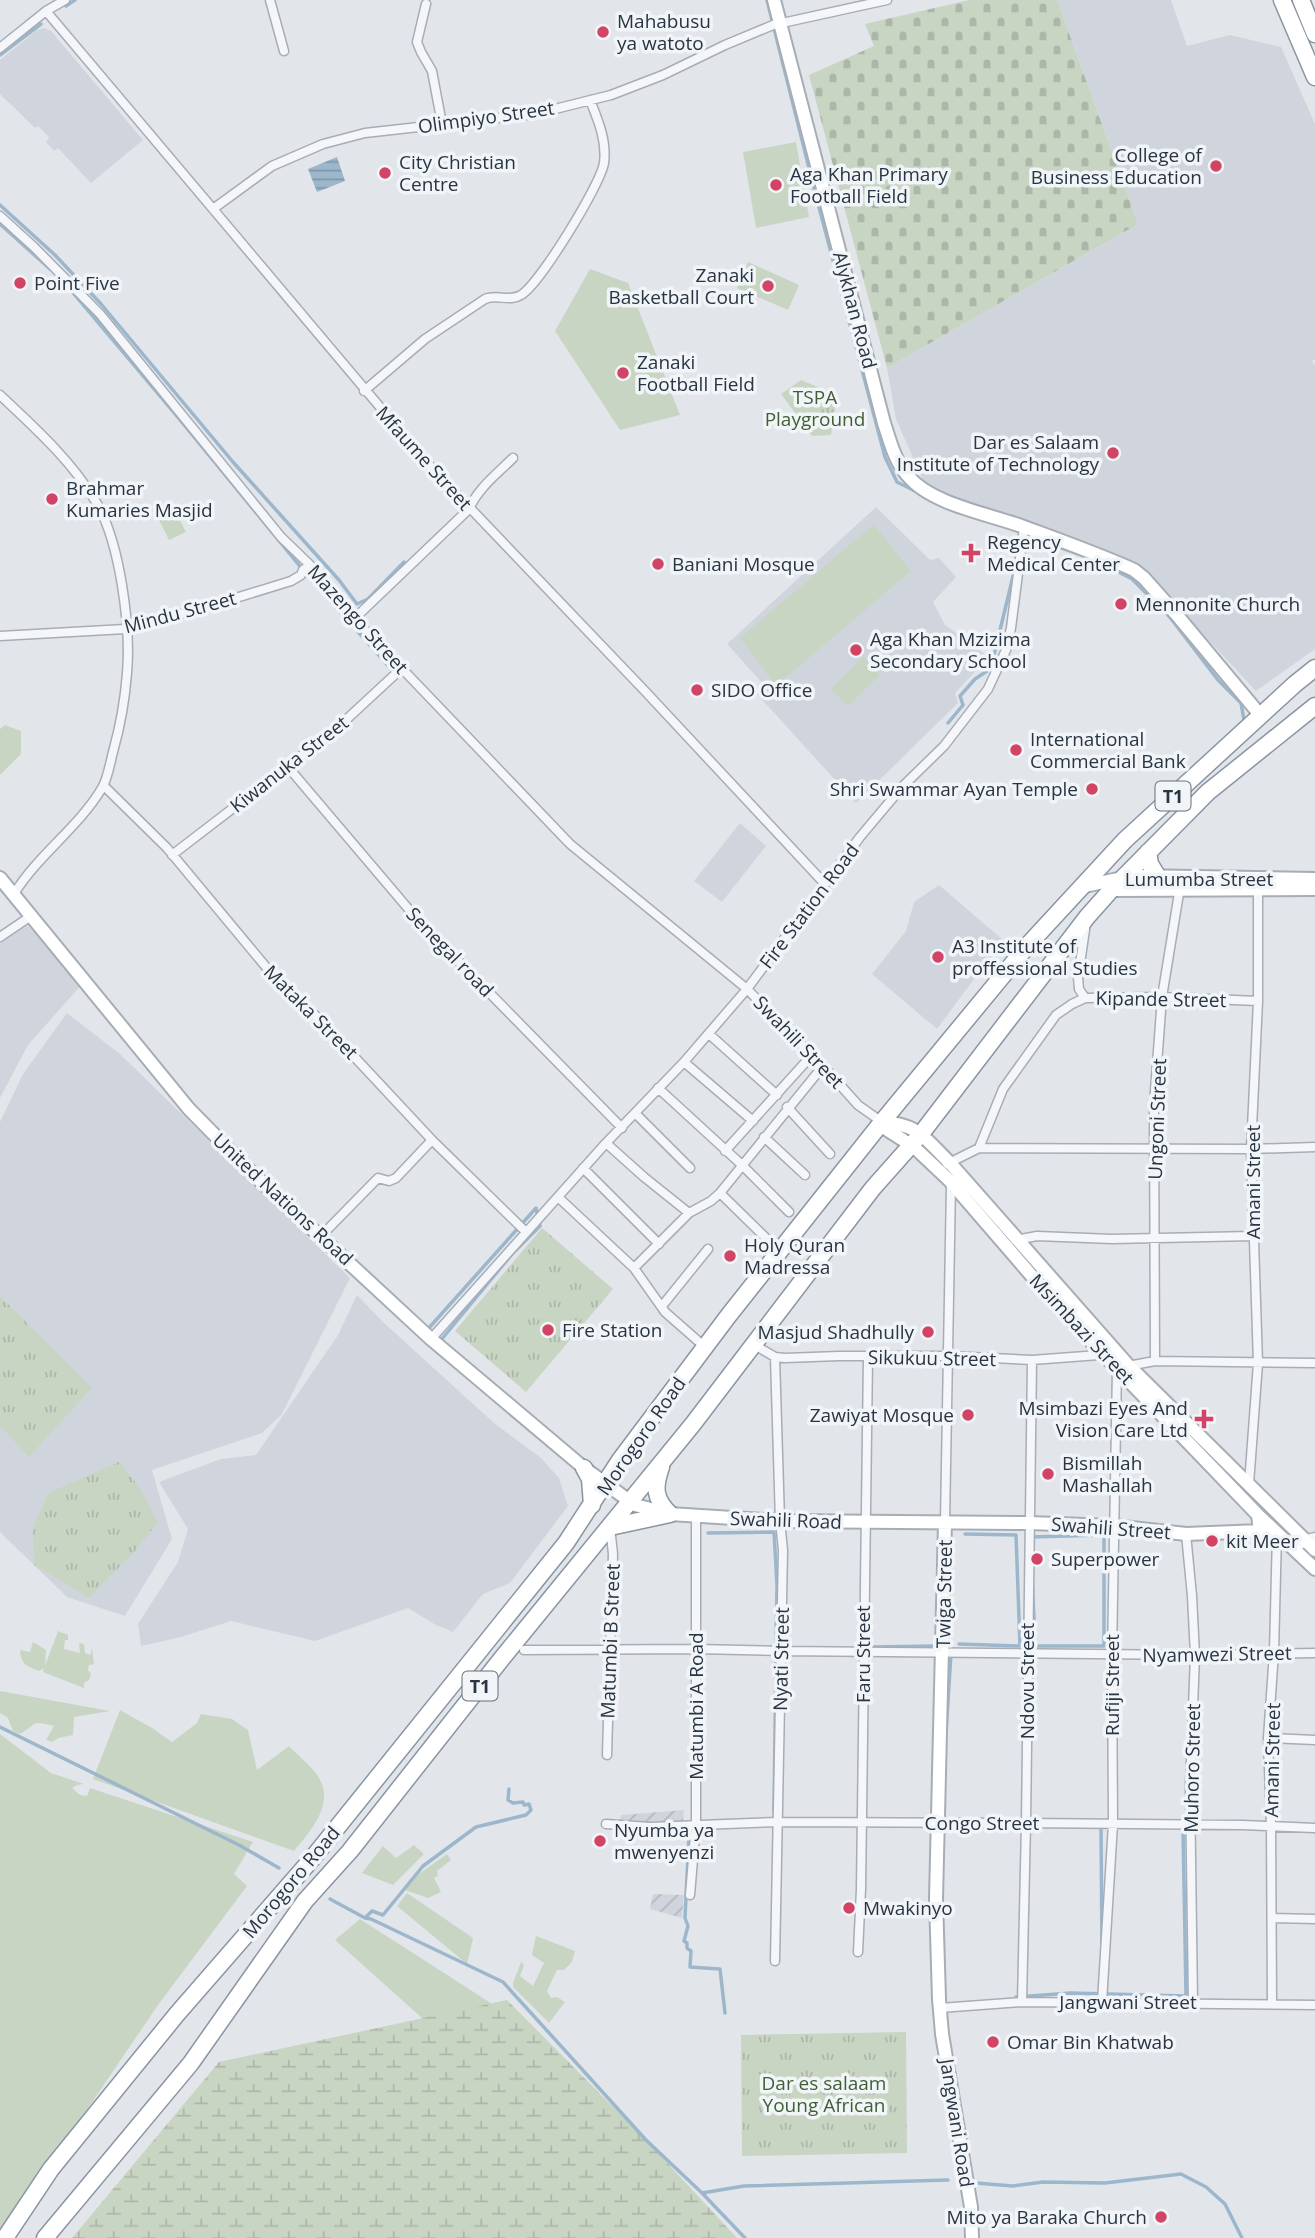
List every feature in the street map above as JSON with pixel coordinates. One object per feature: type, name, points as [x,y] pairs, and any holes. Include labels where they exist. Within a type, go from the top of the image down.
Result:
[{"type":"highway","points":[[1282,0],[1315,77]]},
{"type":"highway","points":[[1301,0],[1315,34]]},
{"type":"highway","name":"Morogoro Road","points":[[5,2238],[51,2169],[177,2014],[311,1860],[566,1543],[620,1460],[721,1326],[882,1122],[1028,945],[1125,840],[1315,668]]},
{"type":"highway","name":"Morogoro Road","points":[[44,2238],[191,2063],[305,1901],[332,1873],[665,1458],[873,1188],[916,1140],[1087,917],[1208,792],[1315,706]]},
{"type":"highway","points":[[1148,852],[1150,864],[1158,877]]},
{"type":"highway","points":[[665,1458],[659,1474],[657,1498],[670,1514]]},
{"type":"highway","points":[[592,1505],[590,1479],[584,1468],[610,1466],[620,1460]]},
{"type":"highway","points":[[610,1527],[670,1514]]},
{"type":"street","points":[[0,48],[46,11],[65,0]]},
{"type":"street","points":[[270,0],[284,51]]},
{"type":"street","name":"Alykhan Road","points":[[774,0],[778,24],[884,423],[899,463],[908,477],[919,487],[944,500],[1024,527],[1126,567],[1144,578],[1261,716]]},
{"type":"street","name":"Olimpiyo Street","points":[[213,209],[272,166],[323,144],[365,133],[535,114],[611,95],[663,75],[749,34],[778,24],[887,0]]},
{"type":"street","points":[[426,4],[417,42],[432,71],[442,124]]},
{"type":"street","name":"Mfaume Street","points":[[46,11],[364,391],[469,509],[653,699],[825,884]]},
{"type":"street","points":[[364,391],[425,339],[485,299],[493,296],[520,296],[536,281],[585,205],[604,167],[603,141],[590,100]]},
{"type":"street","name":"Mazengo Street","points":[[0,216],[100,314],[281,537],[310,565],[366,631],[570,844],[747,989]]},
{"type":"street","points":[[0,395],[70,466],[97,503],[113,543],[120,575],[127,671],[123,706],[104,786],[52,850],[24,877],[14,894]]},
{"type":"street","points":[[356,617],[469,509],[474,496],[513,458]]},
{"type":"street","name":"Fire Station Road","points":[[431,1339],[583,1168],[709,1034],[747,989],[877,817],[902,787],[944,746],[988,689],[1006,650],[1011,628],[1024,527]]},
{"type":"street","name":"Mindu Street","points":[[0,636],[125,629],[291,581],[310,565]]},
{"type":"street","name":"Kiwanuka Street","points":[[172,855],[335,730],[402,668]]},
{"type":"street","name":"Senegal road","points":[[288,767],[417,919],[622,1128]]},
{"type":"street","name":"Mataka Street","points":[[104,786],[172,855],[271,973],[526,1232]]},
{"type":"street","name":"Lumumba Street","points":[[1084,886],[1123,877],[1158,877],[1180,884]]},
{"type":"street","name":"United Nations Road","points":[[0,878],[189,1109],[254,1175],[431,1339],[584,1468],[629,1501]]},
{"type":"street","name":"Lumumba Street","points":[[1111,890],[1180,884],[1258,884],[1315,879]]},
{"type":"street","name":"Ungoni Street","points":[[1156,1362],[1154,1105],[1162,996],[1180,884]]},
{"type":"street","name":"Lumumba Street","points":[[1258,884],[1315,889]]},
{"type":"street","name":"Amani Street","points":[[1250,1484],[1258,1363],[1251,1149],[1258,1000],[1258,884]]},
{"type":"street","points":[[0,937],[31,916]]},
{"type":"street","points":[[1085,998],[1079,989],[1078,977],[1087,917]]},
{"type":"street","name":"Swahili Street","points":[[747,989],[858,1105],[882,1122]]},
{"type":"street","name":"Kipande Street","points":[[979,1148],[1003,1088],[1056,1015],[1085,998],[1162,996],[1258,1000]]},
{"type":"street","points":[[709,1034],[777,1095]]},
{"type":"street","points":[[725,1151],[812,1055]]},
{"type":"street","points":[[684,1062],[753,1121]]},
{"type":"street","points":[[634,1268],[690,1213],[720,1193],[787,1107],[823,1066]]},
{"type":"street","points":[[658,1088],[789,1212]]},
{"type":"street","points":[[787,1107],[830,1154]]},
{"type":"street","points":[[635,1114],[690,1168]]},
{"type":"street","name":"Msimbazi Street","points":[[882,1122],[912,1127],[916,1140],[1017,1239],[1108,1350],[1258,1515],[1277,1533],[1308,1544]]},
{"type":"street","points":[[764,1137],[805,1175]]},
{"type":"street","points":[[326,1231],[378,1178],[389,1181],[396,1178],[432,1139]]},
{"type":"street","points":[[606,1143],[690,1213]]},
{"type":"street","points":[[945,1167],[979,1148],[1315,1147]]},
{"type":"street","name":"Msimbazi Street","points":[[945,1167],[950,1181],[1056,1304],[1108,1350]]},
{"type":"street","points":[[583,1168],[659,1244]]},
{"type":"street","name":"Twiga Street","points":[[940,2008],[936,1899],[944,1652],[950,1181]]},
{"type":"street","points":[[720,1193],[770,1242]]},
{"type":"street","points":[[559,1198],[634,1268],[665,1312],[698,1341]]},
{"type":"street","points":[[1004,1242],[1037,1236],[1112,1239],[1253,1236]]},
{"type":"street","points":[[662,1306],[708,1248]]},
{"type":"street","points":[[753,1344],[775,1357]]},
{"type":"street","name":"Sikukuu Street","points":[[775,1357],[949,1356],[1032,1360],[1108,1350]]},
{"type":"street","name":"Nyati Street","points":[[775,1357],[783,1550],[775,1961]]},
{"type":"street","name":"Faru Street","points":[[858,1952],[867,1357]]},
{"type":"street","name":"Ndovu Street","points":[[1022,2002],[1032,1360]]},
{"type":"street","points":[[1123,1367],[1156,1362],[1315,1363]]},
{"type":"street","name":"Msimbazi Street","points":[[1123,1367],[1250,1484],[1308,1544],[1315,1569]]},
{"type":"street","name":"Rufiji Street","points":[[1102,2002],[1113,1824],[1114,1526],[1123,1367]]},
{"type":"street","name":"Swahili Road","points":[[629,1501],[651,1510],[696,1516],[780,1521],[946,1522]]},
{"type":"street","name":"Swahili Street","points":[[946,1522],[1114,1526],[1185,1534],[1260,1531],[1258,1515]]},
{"type":"street","name":"Matumbi A Road","points":[[690,1895],[696,1824],[696,1516]]},
{"type":"street","points":[[1277,1533],[1287,1522]]},
{"type":"street","name":"Matumbi B Street","points":[[607,1755],[613,1554],[610,1527]]},
{"type":"street","name":"Amani Street","points":[[1272,2003],[1268,1738],[1275,1652],[1277,1533]]},
{"type":"street","name":"Muhoro Street","points":[[1185,1534],[1195,1655],[1191,1824],[1192,2002]]},
{"type":"street","name":"Nyamwezi Street","points":[[524,1650],[695,1649],[1112,1655],[1315,1653]]},
{"type":"street","points":[[1268,1738],[1315,1740]]},
{"type":"street","name":"Congo Street","points":[[606,1824],[650,1827],[777,1822],[1026,1823],[1271,1825],[1315,1828]]},
{"type":"street","points":[[1272,1918],[1315,1919]]},
{"type":"street","name":"Jangwani Street","points":[[940,2008],[1022,2002],[1315,2004]]},
{"type":"street","name":"Jangwani Road","points":[[940,2008],[971,2207],[972,2238]]},
{"type":"shaded area","name":"Dar es Salaam Institute of Technology","points":[[1057,0],[1171,0],[1187,46],[1230,35],[1281,47],[1315,124],[1315,359],[1312,361],[1315,366],[1315,649],[1256,691],[1144,571],[1095,545],[1050,536],[926,487],[896,419],[887,368],[1138,224]]},
{"type":"shaded area","points":[[44,28],[51,31],[143,140],[91,183],[58,148],[54,151],[46,142],[49,137],[38,126],[35,128],[0,94],[0,60],[37,30]]},
{"type":"shaded area","name":"Aga Khan Mzizima Secondary School","points":[[876,507],[930,560],[939,558],[956,577],[933,602],[945,625],[989,657],[955,693],[958,703],[856,803],[757,694],[765,686],[727,644]]},
{"type":"shaded area","points":[[740,823],[766,846],[722,902],[694,881]]},
{"type":"shaded area","name":"A3 Institute of proffessional Studies","points":[[939,885],[1003,940],[937,1029],[872,974],[906,931],[914,902]]},
{"type":"shaded area","points":[[21,919],[83,983],[28,1045],[0,1098],[0,934]]},
{"type":"shaded area","points":[[67,1013],[120,1054],[350,1278],[282,1414],[262,1433],[152,1470],[172,1539],[125,1616],[67,1597],[0,1532],[0,1122],[23,1074]]},
{"type":"shaded area","points":[[357,1295],[494,1423],[541,1458],[559,1478],[568,1506],[510,1583],[483,1594],[453,1632],[408,1608],[315,1641],[231,1621],[141,1646],[138,1624],[178,1562],[188,1529],[159,1482],[221,1459],[256,1455],[338,1335]]},
{"type":"shaded area","points":[[684,1810],[683,1822],[620,1822],[621,1815]]},
{"type":"shaded area","points":[[653,1894],[684,1895],[682,1918],[650,1909]]},
{"type":"green space","points":[[969,0],[1057,0],[1138,224],[887,368],[809,75],[874,46],[865,24]]},
{"type":"green space","name":"Aga Khan Primary Football Field","points":[[796,142],[809,217],[756,228],[743,152]]},
{"type":"green space","name":"Zanaki Basketball Court","points":[[748,262],[799,285],[788,310],[737,288]]},
{"type":"green space","name":"Zanaki Football Field","points":[[590,269],[628,283],[680,415],[620,430],[555,331]]},
{"type":"green space","name":"TSPA Playground","points":[[801,380],[837,395],[831,435],[812,436],[781,394]]},
{"type":"green space","points":[[170,501],[186,532],[169,540],[154,510]]},
{"type":"green space","points":[[874,524],[911,571],[776,686],[740,638]]},
{"type":"green space","points":[[863,657],[880,675],[848,706],[831,689]]},
{"type":"green space","points":[[5,725],[21,731],[21,754],[0,775],[0,729]]},
{"type":"green space","points":[[542,1228],[613,1289],[526,1392],[455,1331]]},
{"type":"green space","points":[[0,1296],[92,1388],[29,1457],[0,1426]]},
{"type":"green space","points":[[119,1462],[138,1485],[158,1522],[137,1549],[89,1598],[34,1565],[33,1528],[48,1493]]},
{"type":"green space","points":[[58,1631],[68,1635],[64,1649],[80,1653],[80,1643],[84,1644],[85,1653],[90,1655],[92,1648],[94,1664],[89,1665],[91,1674],[89,1680],[84,1683],[84,1688],[43,1672],[44,1668],[39,1671],[31,1668],[22,1658],[20,1650],[30,1652],[33,1642],[46,1650],[45,1666]]},
{"type":"green space","points":[[0,1691],[110,1711],[74,1717],[73,1735],[52,1742],[46,1740],[54,1726],[38,1723],[20,1734],[13,1731],[8,1718],[0,1713]]},
{"type":"green space","points":[[120,1710],[172,1742],[197,1723],[201,1714],[232,1719],[248,1730],[257,1770],[289,1746],[319,1778],[324,1798],[318,1817],[294,1851],[93,1779]]},
{"type":"green space","points":[[0,1734],[51,1773],[84,1784],[72,1788],[80,1795],[87,1796],[90,1788],[253,1842],[234,1874],[247,1886],[158,2005],[0,2238]]},
{"type":"green space","points":[[414,1845],[424,1854],[393,1885],[362,1873],[383,1846],[396,1858]]},
{"type":"green space","points":[[447,1854],[451,1860],[437,1871],[438,1876],[434,1878],[441,1892],[428,1898],[405,1890],[416,1876]]},
{"type":"green space","points":[[407,1893],[473,1938],[467,1964],[397,1906]]},
{"type":"green space","points":[[360,1919],[497,2007],[480,2070],[335,1940]]},
{"type":"green space","points":[[536,1936],[575,1951],[572,1962],[564,1970],[557,1970],[547,1991],[551,1998],[557,1997],[565,2002],[549,2023],[513,1987],[521,1962],[524,1965],[520,1976],[533,1986],[544,1963],[532,1955]]},
{"type":"green space","points":[[507,2000],[646,2140],[737,2238],[72,2238],[219,2062]]},
{"type":"green space","name":"Dar es salaam Young African","points":[[906,2032],[907,2153],[742,2156],[741,2035]]},
{"type":"water","points":[[337,157],[345,181],[317,192],[308,169]]},
{"type":"waterway","points":[[66,6],[75,0]]},
{"type":"waterway","points":[[767,0],[885,457],[897,482],[919,493]]},
{"type":"waterway","points":[[0,55],[41,24]]},
{"type":"waterway","points":[[0,205],[55,255],[101,304],[233,462],[339,580],[357,604],[368,599],[404,562]]},
{"type":"waterway","points":[[0,224],[50,269]]},
{"type":"waterway","points":[[70,289],[303,570],[392,670]]},
{"type":"waterway","points":[[1037,540],[1077,553]]},
{"type":"waterway","points":[[1097,561],[1132,579],[1169,616],[1218,680],[1241,703],[1244,720]]},
{"type":"waterway","points":[[948,723],[963,705],[960,696],[975,679],[987,671],[994,655],[1016,564]]},
{"type":"waterway","points":[[428,1329],[536,1208],[540,1226],[512,1254],[441,1340]]},
{"type":"waterway","points":[[708,1533],[774,1532],[776,1643]]},
{"type":"waterway","points":[[959,1644],[1020,1646],[1016,1535],[965,1534]]},
{"type":"waterway","points":[[1104,1535],[1104,1646],[1033,1646],[1030,1537],[1104,1535]]},
{"type":"waterway","points":[[871,1647],[935,1646]]},
{"type":"waterway","points":[[774,1813],[776,1654]]},
{"type":"waterway","points":[[946,1732],[951,1654]]},
{"type":"waterway","points":[[0,1727],[239,1845],[279,1868]]},
{"type":"waterway","points":[[365,1918],[372,1911],[383,1915],[423,1866],[476,1827],[526,1815],[531,1810],[529,1804],[508,1800],[509,1789]]},
{"type":"waterway","points":[[1098,1827],[1101,1828],[1102,1951]]},
{"type":"waterway","points":[[1016,1997],[1071,1993],[1186,1996],[1183,1828],[1180,1828]]},
{"type":"waterway","points":[[689,1835],[685,1918],[688,1926],[684,1941],[691,1951],[690,1967],[720,1969],[725,2013]]},
{"type":"waterway","points":[[330,1899],[503,1982],[646,2140],[745,2238]]},
{"type":"waterway","points":[[976,2183],[1013,2186],[1043,2182],[1105,2183],[1181,2174],[1206,2187],[1225,2204],[1242,2238]]},
{"type":"waterway","points":[[702,2193],[744,2186],[948,2180]]},
{"type":"place","name":"Mahabusu ya watoto","points":[[603,32]]},
{"type":"place","name":"College of Business Education","points":[[1216,166]]},
{"type":"place","name":"City Christian Centre","points":[[385,173]]},
{"type":"place","name":"Aga Khan Primary Football Field","points":[[776,185]]},
{"type":"place","name":"Point Five","points":[[20,283]]},
{"type":"place","name":"Zanaki Basketball Court","points":[[768,286]]},
{"type":"place","name":"Zanaki Football Field","points":[[623,373]]},
{"type":"place","name":"Dar es Salaam Institute of Technology","points":[[1113,453]]},
{"type":"place","name":"Brahmar Kumaries Masjid","points":[[52,499]]},
{"type":"place","name":"Regency Medical Center","points":[[971,553]]},
{"type":"place","name":"Baniani Mosque","points":[[658,564]]},
{"type":"place","name":"Mennonite Church","points":[[1121,604]]},
{"type":"place","name":"Aga Khan Mzizima Secondary School","points":[[856,650]]},
{"type":"place","name":"SIDO Office","points":[[697,690]]},
{"type":"place","name":"International Commercial Bank","points":[[1016,750]]},
{"type":"place","name":"Shri Swammar Ayan Temple","points":[[1092,789]]},
{"type":"place","name":"A3 Institute of proffessional Studies","points":[[938,957]]},
{"type":"place","name":"Holy Quran Madressa","points":[[730,1256]]},
{"type":"place","name":"Fire Station","points":[[548,1330]]},
{"type":"place","name":"Masjud Shadhully","points":[[928,1332]]},
{"type":"place","name":"Zawiyat Mosque","points":[[968,1415]]},
{"type":"place","name":"Msimbazi Eyes And Vision Care Ltd","points":[[1204,1419]]},
{"type":"place","name":"Bismillah Mashallah","points":[[1048,1474]]},
{"type":"place","name":"kit Meer","points":[[1212,1541]]},
{"type":"place","name":"Superpower","points":[[1037,1559]]},
{"type":"place","name":"Nyumba ya mwenyenzi","points":[[600,1841]]},
{"type":"place","name":"Mwakinyo","points":[[849,1908]]},
{"type":"place","name":"Omar Bin Khatwab","points":[[993,2042]]},
{"type":"place","name":"Mito ya Baraka Church","points":[[1161,2217]]}]
